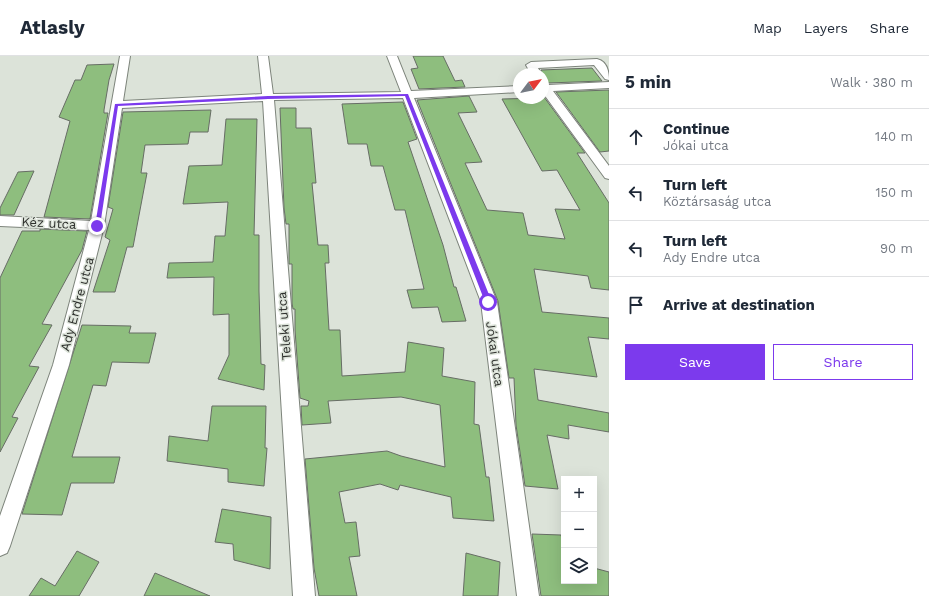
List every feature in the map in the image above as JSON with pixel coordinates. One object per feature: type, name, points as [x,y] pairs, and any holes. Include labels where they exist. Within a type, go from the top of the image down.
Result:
[{"type":"street","name":"Ady Endre utca","points":[[0,546],[61,365],[97,226],[125,56]]},
{"type":"street","name":"Teleki utca","points":[[263,56],[268,97],[304,596]]},
{"type":"street","name":"Jókai utca","points":[[392,56],[488,302],[528,596]]},
{"type":"street","points":[[533,68],[531,65],[597,62],[609,77]]},
{"type":"street","points":[[549,87],[609,85]]},
{"type":"street","points":[[116,105],[268,97],[407,95],[513,89]]},
{"type":"street","points":[[549,94],[609,175]]},
{"type":"street","name":"Kéz utca","points":[[0,221],[97,226]]},
{"type":"building","points":[[413,56],[443,56],[455,81],[462,80],[465,87],[419,89],[411,69],[418,68]]},
{"type":"building","points":[[114,64],[109,80],[104,110],[104,113],[108,113],[90,219],[44,217],[70,121],[59,117],[75,80],[81,80],[87,65]]},
{"type":"building","points":[[592,68],[602,81],[549,83],[549,70]]},
{"type":"building","points":[[609,90],[609,151],[600,152],[556,92]]},
{"type":"building","points":[[469,96],[477,112],[458,113],[482,162],[465,163],[487,210],[523,213],[528,235],[565,239],[555,209],[580,210],[557,170],[542,171],[502,99],[513,99],[513,104],[549,104],[585,153],[577,153],[609,203],[609,290],[591,288],[588,276],[534,269],[542,312],[609,318],[609,339],[588,337],[597,377],[534,369],[538,400],[609,413],[609,432],[568,425],[569,439],[547,435],[558,489],[525,486],[516,425],[514,378],[509,378],[498,301],[417,100]]},
{"type":"building","points":[[403,102],[417,139],[408,142],[443,245],[454,287],[456,287],[466,321],[442,322],[438,307],[412,308],[407,290],[424,289],[405,210],[395,210],[383,166],[371,166],[367,144],[348,144],[342,104]]},
{"type":"building","points":[[280,108],[296,108],[296,128],[311,128],[316,183],[312,183],[318,245],[328,245],[329,263],[325,263],[329,330],[340,330],[342,376],[405,372],[408,342],[444,348],[442,376],[475,382],[474,424],[479,425],[486,477],[489,477],[494,521],[453,518],[451,497],[400,485],[398,490],[380,484],[339,492],[345,523],[356,522],[360,556],[349,557],[357,596],[319,596],[314,568],[305,459],[387,451],[445,467],[440,405],[401,397],[328,401],[331,423],[302,425],[301,406],[308,406],[309,401],[300,398],[295,309],[293,309],[292,303],[292,264],[289,264],[289,224],[286,224],[284,208]]},
{"type":"building","points":[[211,110],[208,132],[190,132],[188,144],[145,145],[141,173],[147,173],[133,247],[127,247],[115,292],[93,292],[110,240],[105,237],[113,209],[108,207],[123,112]]},
{"type":"building","points":[[226,119],[257,119],[254,235],[259,235],[261,364],[265,365],[264,390],[218,379],[229,355],[229,314],[213,315],[214,277],[167,278],[169,263],[213,262],[215,236],[225,236],[228,202],[183,204],[189,166],[222,165]]},
{"type":"building","points":[[34,171],[14,215],[0,215],[0,208],[18,172]]},
{"type":"building","points":[[40,229],[87,231],[82,250],[42,324],[52,325],[29,366],[39,367],[12,417],[18,418],[0,452],[0,278],[22,231],[40,231]]},
{"type":"building","points":[[82,325],[131,326],[129,333],[156,333],[149,363],[112,362],[106,386],[93,385],[72,457],[120,457],[114,483],[71,483],[62,515],[22,514]]},
{"type":"building","points":[[212,406],[266,406],[265,448],[267,448],[264,486],[228,482],[228,469],[167,461],[169,436],[208,441]]},
{"type":"building","points":[[222,509],[271,517],[270,569],[234,560],[233,544],[215,542]]},
{"type":"building","points":[[532,534],[561,535],[561,584],[597,584],[597,569],[609,572],[609,596],[541,596]]},
{"type":"building","points":[[77,551],[99,562],[79,596],[29,596],[41,578],[55,586]]},
{"type":"building","points":[[466,553],[500,562],[498,596],[463,596]]},
{"type":"building","points":[[155,573],[210,596],[144,596]]},
{"type":"route","points":[[97,226],[116,105],[268,97],[407,95],[488,302]]}]
